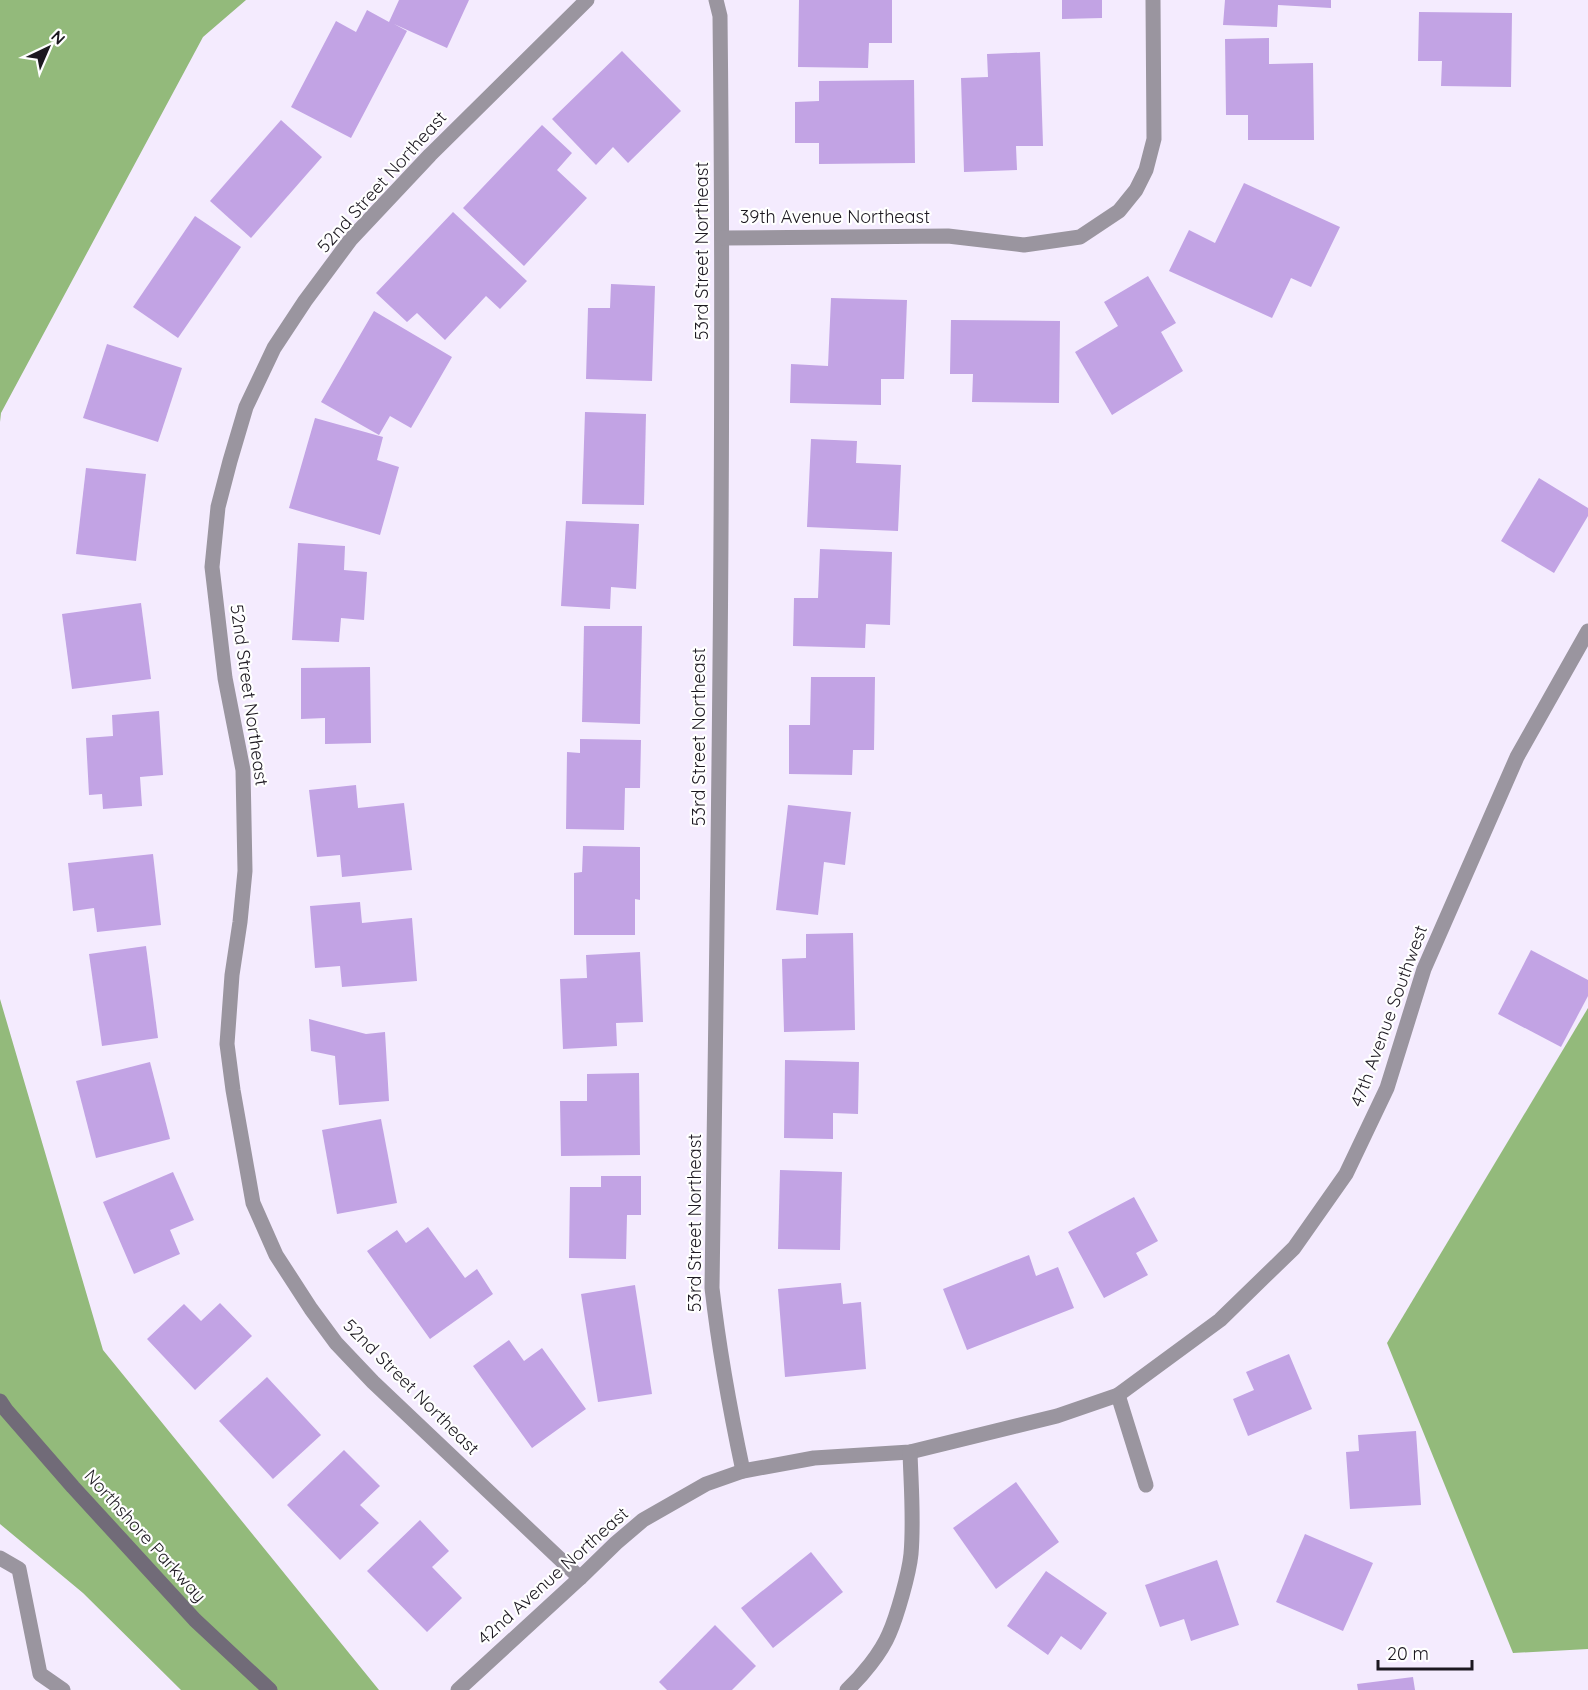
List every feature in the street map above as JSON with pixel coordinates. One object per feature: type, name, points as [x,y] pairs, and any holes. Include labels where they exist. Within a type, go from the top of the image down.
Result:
[{"type":"street","name":"52nd Street Northeast","points":[[580,1578],[373,1382],[336,1343],[276,1255],[253,1203],[232,1090],[227,1044],[232,975],[245,871],[243,770],[225,678],[212,567],[218,507],[246,407],[274,348],[305,301],[351,239],[422,164],[587,0]]},
{"type":"street","name":"53rd Street Northeast","points":[[716,0],[720,16],[723,238],[712,1288],[717,1338],[743,1472]]},
{"type":"street","name":"39th Avenue Northeast","points":[[723,238],[948,236],[1024,245],[1080,237],[1119,211],[1136,190],[1146,170],[1154,139],[1153,0]]},
{"type":"street","name":"47th Avenue Southwest","points":[[960,1441],[1057,1416],[1118,1395],[1220,1320],[1294,1248],[1346,1174],[1387,1088],[1425,969],[1512,768],[1588,631]]},
{"type":"street","points":[[1118,1395],[1146,1485]]},
{"type":"street","name":"Northshore Parkway","points":[[0,1401],[73,1487],[195,1620],[270,1690]]},
{"type":"street","name":"42nd Avenue Northeast","points":[[458,1690],[616,1543],[644,1520],[706,1484],[743,1472],[814,1458],[910,1452],[960,1441]]},
{"type":"street","points":[[847,1690],[874,1658],[889,1635],[900,1599],[911,1556],[910,1452]]},
{"type":"street","points":[[0,1558],[19,1569],[40,1674],[63,1690]]},
{"type":"green space","points":[[0,0],[246,0],[203,37],[1,413],[0,422]]},
{"type":"green space","points":[[0,999],[103,1350],[379,1690],[181,1690],[83,1593],[0,1524]]},
{"type":"green space","points":[[1588,1008],[1588,1649],[1513,1653],[1387,1343]]},
{"type":"building","points":[[399,0],[469,0],[447,48],[394,24],[407,31],[351,138],[291,107],[336,21],[356,32],[367,10],[389,22]]},
{"type":"building","points":[[799,0],[892,0],[892,43],[869,43],[868,68],[798,67]]},
{"type":"building","points":[[1062,0],[1102,0],[1102,18],[1062,19]]},
{"type":"building","points":[[1225,0],[1331,0],[1331,8],[1278,5],[1277,27],[1223,25]]},
{"type":"building","points":[[1419,12],[1512,13],[1511,87],[1441,86],[1442,61],[1418,61]]},
{"type":"building","points":[[1269,38],[1269,64],[1313,63],[1314,140],[1248,140],[1248,115],[1226,115],[1225,39]]},
{"type":"building","points":[[622,51],[681,111],[628,163],[613,147],[596,165],[552,119]]},
{"type":"building","points":[[1040,52],[1043,146],[1016,146],[1017,170],[964,172],[961,78],[988,77],[987,54]]},
{"type":"building","points":[[914,80],[915,163],[819,164],[819,143],[795,143],[795,102],[819,101],[819,81]]},
{"type":"building","points":[[281,120],[322,157],[251,238],[210,201]]},
{"type":"building","points":[[542,125],[572,153],[557,170],[587,198],[524,266],[463,208]]},
{"type":"building","points":[[1244,183],[1340,227],[1311,287],[1291,278],[1272,318],[1169,271],[1189,230],[1215,243]]},
{"type":"building","points":[[453,212],[527,281],[500,309],[486,296],[445,340],[417,313],[407,322],[376,293]]},
{"type":"building","points":[[195,216],[241,247],[178,338],[133,307]]},
{"type":"building","points":[[1148,276],[1176,323],[1161,332],[1183,371],[1112,415],[1075,352],[1118,326],[1104,302]]},
{"type":"building","points":[[611,284],[655,286],[652,381],[586,379],[588,308],[610,308]]},
{"type":"building","points":[[831,298],[907,300],[904,379],[881,379],[881,405],[790,403],[791,364],[828,366]]},
{"type":"building","points":[[374,311],[452,357],[411,428],[390,416],[379,435],[321,402]]},
{"type":"building","points":[[951,320],[1060,321],[1059,403],[972,402],[973,374],[950,374]]},
{"type":"building","points":[[107,344],[182,368],[158,442],[83,418]]},
{"type":"building","points":[[585,412],[646,414],[644,505],[582,504]]},
{"type":"building","points":[[315,418],[383,437],[377,460],[399,467],[380,535],[289,508]]},
{"type":"building","points":[[811,439],[857,441],[856,463],[901,465],[898,531],[807,527]]},
{"type":"building","points":[[86,468],[146,474],[136,561],[76,554]]},
{"type":"building","points":[[1539,478],[1588,508],[1588,516],[1554,573],[1501,541]]},
{"type":"building","points":[[566,521],[639,524],[636,589],[611,587],[610,609],[561,606]]},
{"type":"building","points":[[298,543],[345,546],[344,570],[367,572],[364,620],[341,618],[339,642],[292,640]]},
{"type":"building","points":[[820,549],[892,552],[890,625],[866,624],[865,648],[793,646],[794,598],[818,598]]},
{"type":"building","points":[[141,603],[151,679],[72,689],[62,614]]},
{"type":"building","points":[[584,626],[642,626],[640,724],[582,722]]},
{"type":"building","points":[[370,667],[371,743],[325,744],[325,718],[301,719],[301,668]]},
{"type":"building","points":[[811,677],[875,677],[874,750],[853,750],[852,775],[789,774],[789,725],[810,725]]},
{"type":"building","points":[[159,711],[163,775],[140,777],[142,806],[103,809],[102,794],[89,795],[86,738],[113,736],[112,715]]},
{"type":"building","points":[[580,739],[641,740],[640,788],[625,788],[624,830],[566,829],[567,752],[580,753]]},
{"type":"building","points":[[356,785],[358,808],[404,803],[412,870],[342,877],[340,855],[317,857],[309,790]]},
{"type":"building","points":[[788,805],[851,812],[845,865],[824,862],[818,915],[776,910]]},
{"type":"building","points":[[583,846],[640,847],[640,900],[635,899],[635,935],[574,935],[574,873],[582,872]]},
{"type":"building","points":[[153,854],[161,925],[97,932],[94,908],[73,911],[68,863]]},
{"type":"building","points":[[360,902],[362,923],[412,918],[417,981],[342,987],[340,966],[315,968],[310,906]]},
{"type":"building","points":[[853,933],[855,1030],[784,1032],[782,959],[806,958],[806,934]]},
{"type":"building","points":[[146,946],[158,1038],[102,1046],[89,954]]},
{"type":"building","points":[[1531,950],[1588,980],[1588,996],[1561,1047],[1498,1014]]},
{"type":"building","points":[[640,952],[643,1022],[616,1023],[617,1046],[563,1049],[560,979],[587,978],[586,955]]},
{"type":"building","points":[[309,1019],[366,1034],[385,1032],[389,1101],[339,1105],[335,1056],[311,1051]]},
{"type":"building","points":[[785,1060],[859,1062],[858,1114],[833,1113],[833,1139],[784,1138]]},
{"type":"building","points":[[150,1062],[170,1139],[96,1158],[76,1081]]},
{"type":"building","points":[[639,1073],[640,1155],[561,1156],[560,1101],[587,1101],[587,1074]]},
{"type":"building","points":[[381,1119],[397,1203],[337,1214],[322,1130]]},
{"type":"building","points":[[780,1170],[842,1172],[840,1250],[778,1249]]},
{"type":"building","points":[[173,1172],[194,1220],[170,1230],[180,1254],[134,1274],[103,1202]]},
{"type":"building","points":[[601,1176],[641,1176],[641,1215],[627,1215],[626,1259],[569,1258],[570,1187],[601,1187]]},
{"type":"building","points":[[1134,1197],[1158,1241],[1136,1253],[1148,1275],[1104,1298],[1068,1232]]},
{"type":"building","points":[[428,1227],[465,1278],[477,1269],[493,1294],[430,1339],[367,1251],[397,1230],[406,1243]]},
{"type":"building","points":[[1029,1255],[1036,1276],[1058,1267],[1074,1308],[967,1350],[943,1289]]},
{"type":"building","points":[[841,1283],[843,1304],[861,1302],[866,1369],[785,1377],[778,1289]]},
{"type":"building","points":[[635,1285],[652,1394],[598,1402],[581,1294]]},
{"type":"building","points":[[220,1303],[252,1336],[195,1390],[147,1339],[184,1304],[201,1321]]},
{"type":"building","points":[[509,1340],[524,1361],[542,1348],[586,1409],[532,1448],[473,1366]]},
{"type":"building","points":[[1289,1354],[1312,1409],[1248,1436],[1233,1399],[1254,1390],[1246,1372]]},
{"type":"building","points":[[267,1377],[321,1435],[273,1479],[219,1421]]},
{"type":"building","points":[[1416,1431],[1421,1505],[1350,1509],[1346,1452],[1359,1451],[1358,1435]]},
{"type":"building","points":[[344,1450],[380,1486],[360,1505],[379,1523],[340,1560],[287,1505]]},
{"type":"building","points":[[1016,1482],[1059,1542],[996,1589],[953,1528]]},
{"type":"building","points":[[420,1520],[449,1551],[432,1567],[462,1598],[427,1632],[367,1571]]},
{"type":"building","points":[[1305,1534],[1373,1563],[1343,1631],[1276,1602]]},
{"type":"building","points":[[811,1552],[843,1592],[773,1648],[741,1608]]},
{"type":"building","points":[[1217,1560],[1239,1625],[1191,1641],[1184,1619],[1160,1627],[1145,1585]]},
{"type":"building","points":[[1046,1571],[1107,1613],[1081,1650],[1061,1636],[1048,1655],[1007,1626]]},
{"type":"building","points":[[715,1625],[756,1666],[732,1690],[667,1690],[659,1682]]},
{"type":"building","points":[[1413,1677],[1415,1690],[1358,1690],[1357,1684]]}]
